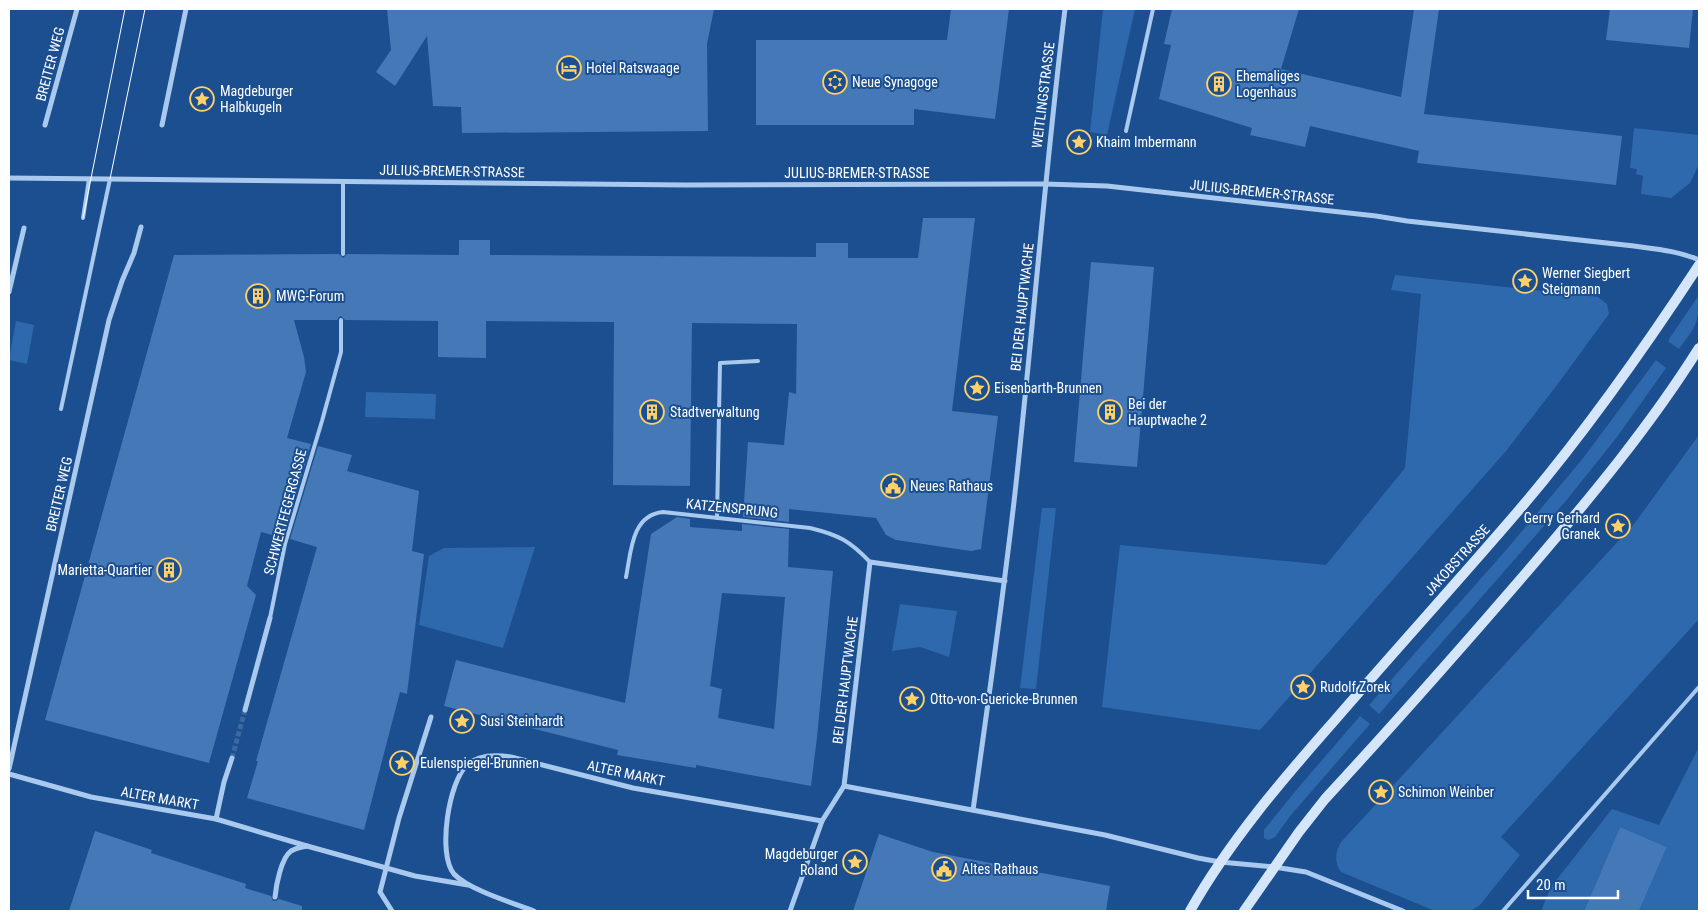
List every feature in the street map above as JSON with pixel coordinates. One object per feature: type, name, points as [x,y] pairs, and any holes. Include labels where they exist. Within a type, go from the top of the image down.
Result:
[{"type":"street","name":"BREITER WEG","points":[[45,125],[77,9]]},
{"type":"street","points":[[162,125],[186,9]]},
{"type":"street","name":"WEITLINGSTRASSE","points":[[1045,184],[1065,9]]},
{"type":"street","name":"JULIUS-BREMER-STRASSE","points":[[9,178],[686,185],[1045,184],[1116,187],[1376,216],[1407,222],[1634,246],[1668,251],[1699,260]]},
{"type":"street","name":"BEI DER HAUPTWACHE","points":[[973,810],[1016,490],[1045,184]]},
{"type":"street","name":"BREITER WEG","points":[[9,769],[109,320],[120,286],[134,253],[141,227]]},
{"type":"street","points":[[9,292],[24,228]]},
{"type":"street","name":"JAKOBSTRASSE","points":[[1190,911],[1220,862],[1292,770],[1558,464],[1643,350],[1699,265]]},
{"type":"street","points":[[1244,911],[1274,866],[1325,799],[1486,619],[1596,491],[1642,430],[1699,348]]},
{"type":"street","points":[[870,562],[1005,581]]},
{"type":"street","name":"BEI DER HAUPTWACHE","points":[[822,822],[844,786],[870,562]]},
{"type":"street","name":"SCHWERTFEGERGASSE","points":[[245,710],[270,618]]},
{"type":"street","points":[[392,911],[380,892],[399,818],[431,717]]},
{"type":"street","name":"ALTER MARKT","points":[[534,911],[471,886],[457,877],[450,866],[446,850],[446,826],[449,809],[460,775],[471,762],[496,755],[511,757],[633,788],[822,822]]},
{"type":"street","points":[[216,819],[224,782],[232,758]]},
{"type":"street","name":"ALTER MARKT","points":[[9,774],[91,798],[216,819],[415,876],[471,886]]},
{"type":"street","points":[[844,786],[1105,835],[1220,862],[1274,866],[1306,872],[1403,911]]},
{"type":"street","points":[[790,911],[822,822]]},
{"type":"street","points":[[275,897],[277,883],[288,853],[307,846]]},
{"type":"lane","points":[[1126,131],[1153,9]]},
{"type":"lane","points":[[83,218],[90,179]]},
{"type":"lane","points":[[61,409],[110,179]]},
{"type":"lane","points":[[343,181],[343,254]]},
{"type":"lane","name":"SCHWERTFEGERGASSE","points":[[270,618],[285,544],[341,352],[341,320]]},
{"type":"lane","points":[[717,518],[720,363],[758,360]]},
{"type":"lane","name":"KATZENSPRUNG","points":[[626,577],[635,532],[649,516],[658,513],[810,528],[829,532],[850,542],[870,562]]},
{"type":"lane","points":[[1503,911],[1699,687]]},
{"type":"shaded area","points":[[1103,9],[1135,9],[1107,135],[1090,132]]},
{"type":"shaded area","points":[[1634,128],[1699,135],[1699,164],[1690,183],[1671,198],[1641,194],[1643,176],[1636,174],[1637,169],[1630,168]]},
{"type":"shaded area","points":[[1395,275],[1598,297],[1607,304],[1609,314],[1506,451],[1260,730],[1102,707],[1120,545],[1326,565],[1405,468],[1421,294],[1391,290]]},
{"type":"shaded area","points":[[1697,298],[1699,298],[1698,314],[1695,326],[1679,349],[1669,342],[1669,339]]},
{"type":"shaded area","points":[[16,321],[34,325],[27,364],[9,360]]},
{"type":"shaded area","points":[[1656,360],[1666,368],[1617,437],[1565,502],[1379,714],[1369,705],[1507,549],[1584,457]]},
{"type":"shaded area","points":[[366,392],[436,394],[435,419],[365,417]]},
{"type":"shaded area","points":[[1699,435],[1699,619],[1501,837],[1520,855],[1480,905],[1471,911],[1435,911],[1341,872],[1337,865],[1336,856],[1342,841],[1634,524]]},
{"type":"shaded area","points":[[1042,508],[1056,508],[1036,689],[1020,688]]},
{"type":"shaded area","points":[[535,547],[503,648],[419,625],[429,556],[444,548]]},
{"type":"shaded area","points":[[900,604],[957,611],[949,657],[920,647],[892,651]]},
{"type":"shaded area","points":[[1360,716],[1370,724],[1291,815],[1275,837],[1268,840],[1264,838],[1264,830]]},
{"type":"shaded area","points":[[1698,749],[1699,911],[1639,911],[1667,847],[1620,827],[1584,911],[1541,911],[1551,887],[1612,809],[1659,825]]},
{"type":"building","name":"Hotel Ratswaage","points":[[387,9],[714,9],[707,44],[708,131],[462,133],[461,107],[433,106],[427,36],[395,86],[376,72],[391,50]]},
{"type":"building","name":"Neue Synagoge","points":[[951,9],[1009,9],[995,119],[914,109],[914,125],[756,125],[756,40],[947,40]]},
{"type":"building","points":[[1172,9],[1299,9],[1281,69],[1401,97],[1414,9],[1439,9],[1424,114],[1622,136],[1616,185],[1417,163],[1419,151],[1310,126],[1305,147],[1250,135],[1252,128],[1159,99],[1171,45],[1164,44]]},
{"type":"building","points":[[1610,9],[1693,9],[1689,48],[1606,40]]},
{"type":"building","points":[[923,218],[975,218],[952,411],[998,416],[981,549],[971,551],[896,540],[886,535],[876,518],[789,509],[789,522],[743,517],[748,442],[784,445],[789,392],[796,394],[797,324],[692,323],[690,486],[613,485],[614,322],[486,321],[486,358],[438,357],[438,321],[345,320],[341,316],[337,320],[294,320],[306,372],[287,438],[311,444],[283,538],[261,532],[247,586],[256,595],[209,763],[45,720],[174,255],[339,254],[343,258],[347,254],[459,255],[459,240],[490,240],[490,255],[816,257],[816,243],[848,243],[848,258],[918,258]]},
{"type":"building","name":"Bei der Hauptwache 2","points":[[1091,262],[1154,267],[1137,467],[1074,462]]},
{"type":"building","points":[[318,446],[352,455],[347,471],[419,491],[412,551],[424,554],[407,694],[400,692],[364,830],[247,798],[317,547],[290,539]]},
{"type":"building","points":[[677,517],[690,519],[690,527],[742,531],[742,524],[789,529],[788,567],[833,571],[811,786],[696,765],[696,768],[617,755],[618,750],[444,706],[456,660],[625,703],[651,534]],"holes":[[[722,593],[785,597],[774,729],[718,718],[722,689],[710,686]]]},
{"type":"building","points":[[1620,827],[1667,847],[1639,911],[1584,911]]},
{"type":"building","points":[[95,831],[152,850],[151,853],[246,884],[245,888],[271,896],[273,901],[279,899],[302,906],[302,911],[69,911]]},
{"type":"building","name":"Altes Rathaus","points":[[879,834],[933,852],[1110,886],[1106,911],[853,911]]},
{"type":"tunnel","points":[[232,758],[245,710]]},
{"type":"tram line","points":[[83,218],[125,9]]},
{"type":"tram line","points":[[110,179],[145,9]]},
{"type":"place","name":"Hotel Ratswaage","points":[[569,68]]},
{"type":"place","name":"Neue Synagoge","points":[[835,82]]},
{"type":"place","name":"Ehemaliges Logenhaus","points":[[1219,84]]},
{"type":"place","name":"Magdeburger Halbkugeln","points":[[202,99]]},
{"type":"place","name":"Khaim Imbermann","points":[[1079,142]]},
{"type":"place","name":"Werner Siegbert Steigmann","points":[[1525,281]]},
{"type":"place","name":"MWG-Forum","points":[[258,296]]},
{"type":"place","name":"Eisenbarth-Brunnen","points":[[977,388]]},
{"type":"place","name":"Stadtverwaltung","points":[[652,412]]},
{"type":"place","name":"Bei der Hauptwache 2","points":[[1110,412]]},
{"type":"place","name":"Neues Rathaus","points":[[893,486]]},
{"type":"place","name":"Gerry Gerhard Granek","points":[[1618,526]]},
{"type":"place","name":"Marietta-Quartier","points":[[169,570]]},
{"type":"place","name":"Rudolf Zorek","points":[[1303,687]]},
{"type":"place","name":"Otto-von-Guericke-Brunnen","points":[[912,699]]},
{"type":"place","name":"Susi Steinhardt","points":[[462,721]]},
{"type":"place","name":"Eulenspiegel-Brunnen","points":[[402,763]]},
{"type":"place","name":"Schimon Weinber","points":[[1381,792]]},
{"type":"place","name":"Magdeburger Roland","points":[[855,862]]},
{"type":"place","name":"Altes Rathaus","points":[[944,869]]}]
